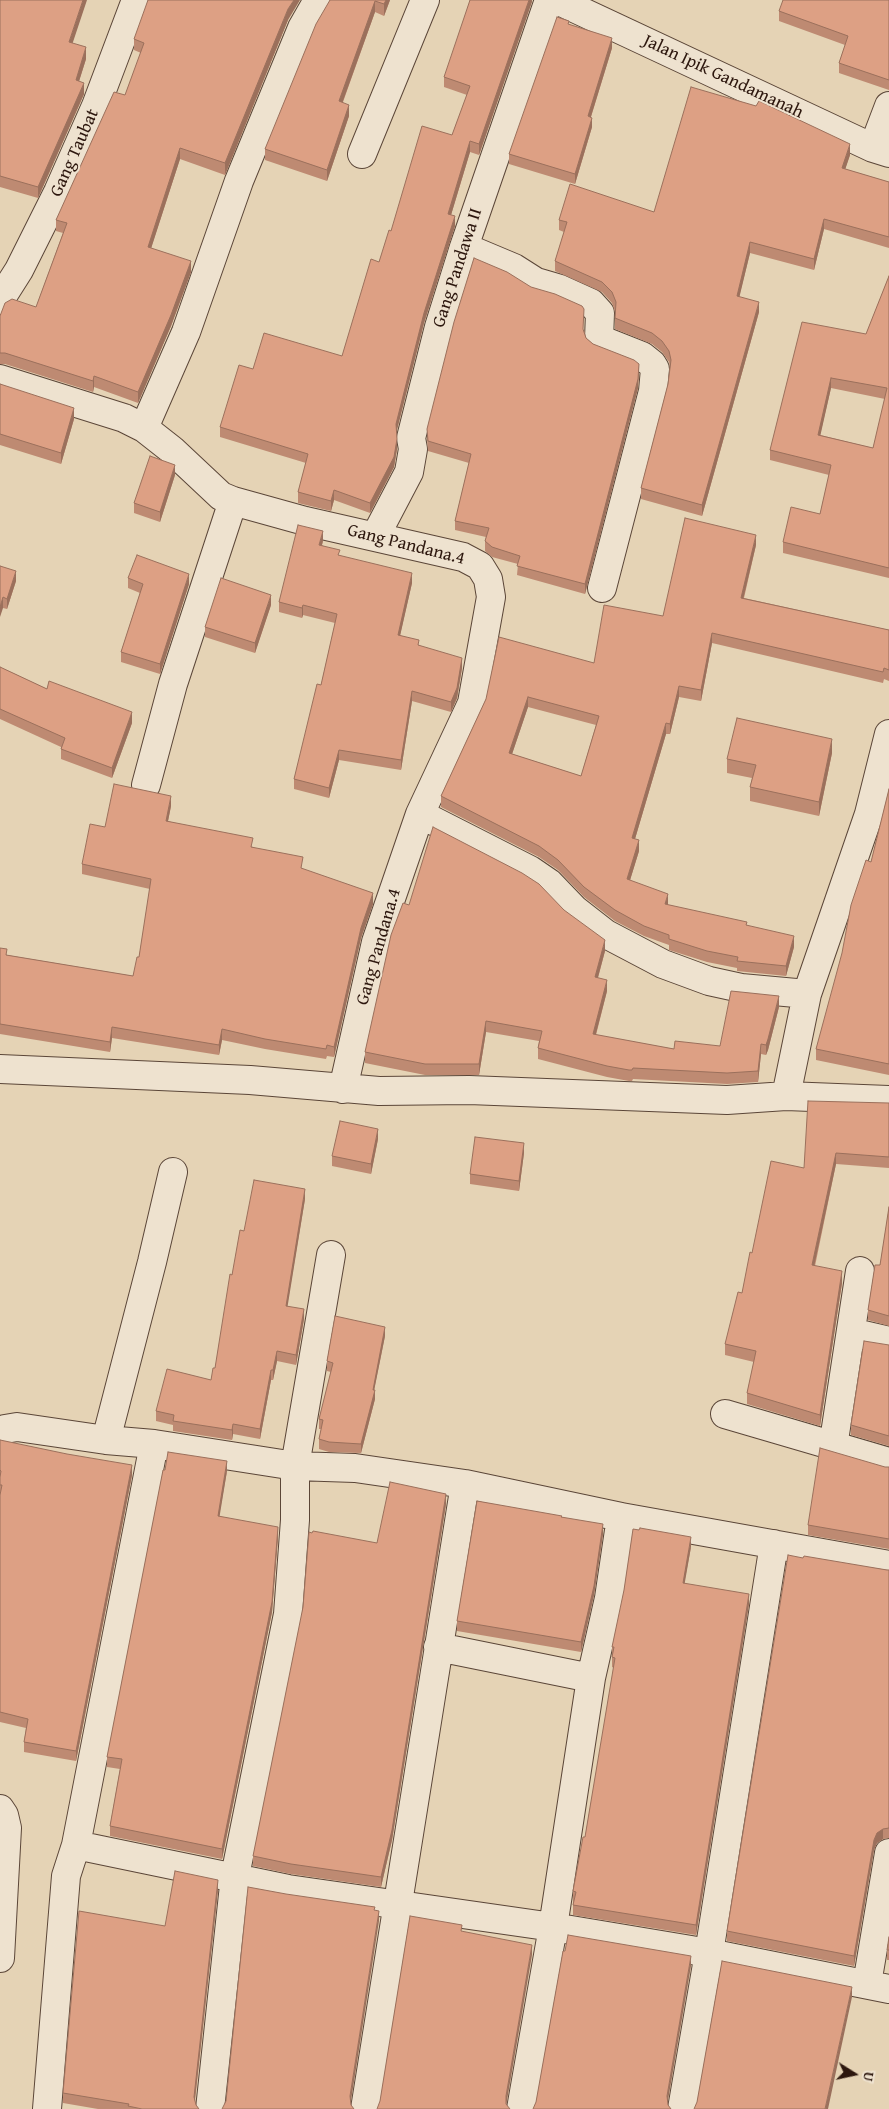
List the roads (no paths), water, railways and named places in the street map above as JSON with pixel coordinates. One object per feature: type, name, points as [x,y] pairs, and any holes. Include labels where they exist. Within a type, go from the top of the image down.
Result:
[{"type":"street","name":"Gang Taubat","points":[[0,300],[19,270],[58,192],[96,106],[136,0]]},
{"type":"street","points":[[144,428],[186,332],[238,180],[302,28],[318,0]]},
{"type":"street","points":[[362,154],[425,0]]},
{"type":"street","name":"Gang Pandawa II","points":[[376,536],[409,472],[413,449],[411,438],[439,327],[464,247],[549,0]]},
{"type":"street","name":"Jalan Ipik Gandamanah","points":[[557,0],[881,150]]},
{"type":"street","points":[[881,150],[889,106]]},
{"type":"street","points":[[464,247],[514,268],[536,282],[560,289],[591,303],[600,313],[599,338],[642,356],[655,369],[653,391],[602,588]]},
{"type":"street","name":"Gang Pandana.4","points":[[0,379],[124,418],[144,428],[172,450],[221,496],[233,501],[305,521],[463,556],[480,566],[488,579],[491,596],[472,703],[420,814],[376,942],[343,1089]]},
{"type":"street","points":[[146,785],[174,684],[233,501]]},
{"type":"street","points":[[786,1096],[807,994],[879,817],[889,734]]},
{"type":"street","points":[[420,814],[530,870],[549,883],[574,909],[606,934],[663,964],[709,981],[733,986],[807,994]]},
{"type":"street","points":[[0,1069],[242,1080],[343,1089],[469,1090],[727,1100],[786,1096],[889,1100]]},
{"type":"street","points":[[106,1440],[173,1172]]},
{"type":"street","points":[[210,2109],[235,1876],[288,1614],[295,1520],[295,1466],[331,1255]]},
{"type":"street","points":[[833,1447],[860,1271]]},
{"type":"street","points":[[851,1332],[889,1341]]},
{"type":"street","points":[[726,1414],[889,1462]]},
{"type":"street","points":[[0,1435],[5,1429],[17,1427],[106,1440],[154,1444],[295,1466],[355,1468],[465,1484],[621,1517],[889,1566]]},
{"type":"street","points":[[47,2109],[66,1876],[76,1845],[154,1444]]},
{"type":"street","points":[[365,2109],[465,1484]]},
{"type":"street","points":[[521,2109],[553,1927],[591,1678],[609,1598],[621,1517]]},
{"type":"street","points":[[682,2109],[709,1953],[774,1544]]},
{"type":"street","points":[[438,1647],[591,1678]]},
{"type":"street","points":[[0,1809],[4,1815],[7,1828],[0,1958]]},
{"type":"street","points":[[76,1845],[288,1888],[553,1927],[709,1953],[878,1986],[889,1852]]}]
